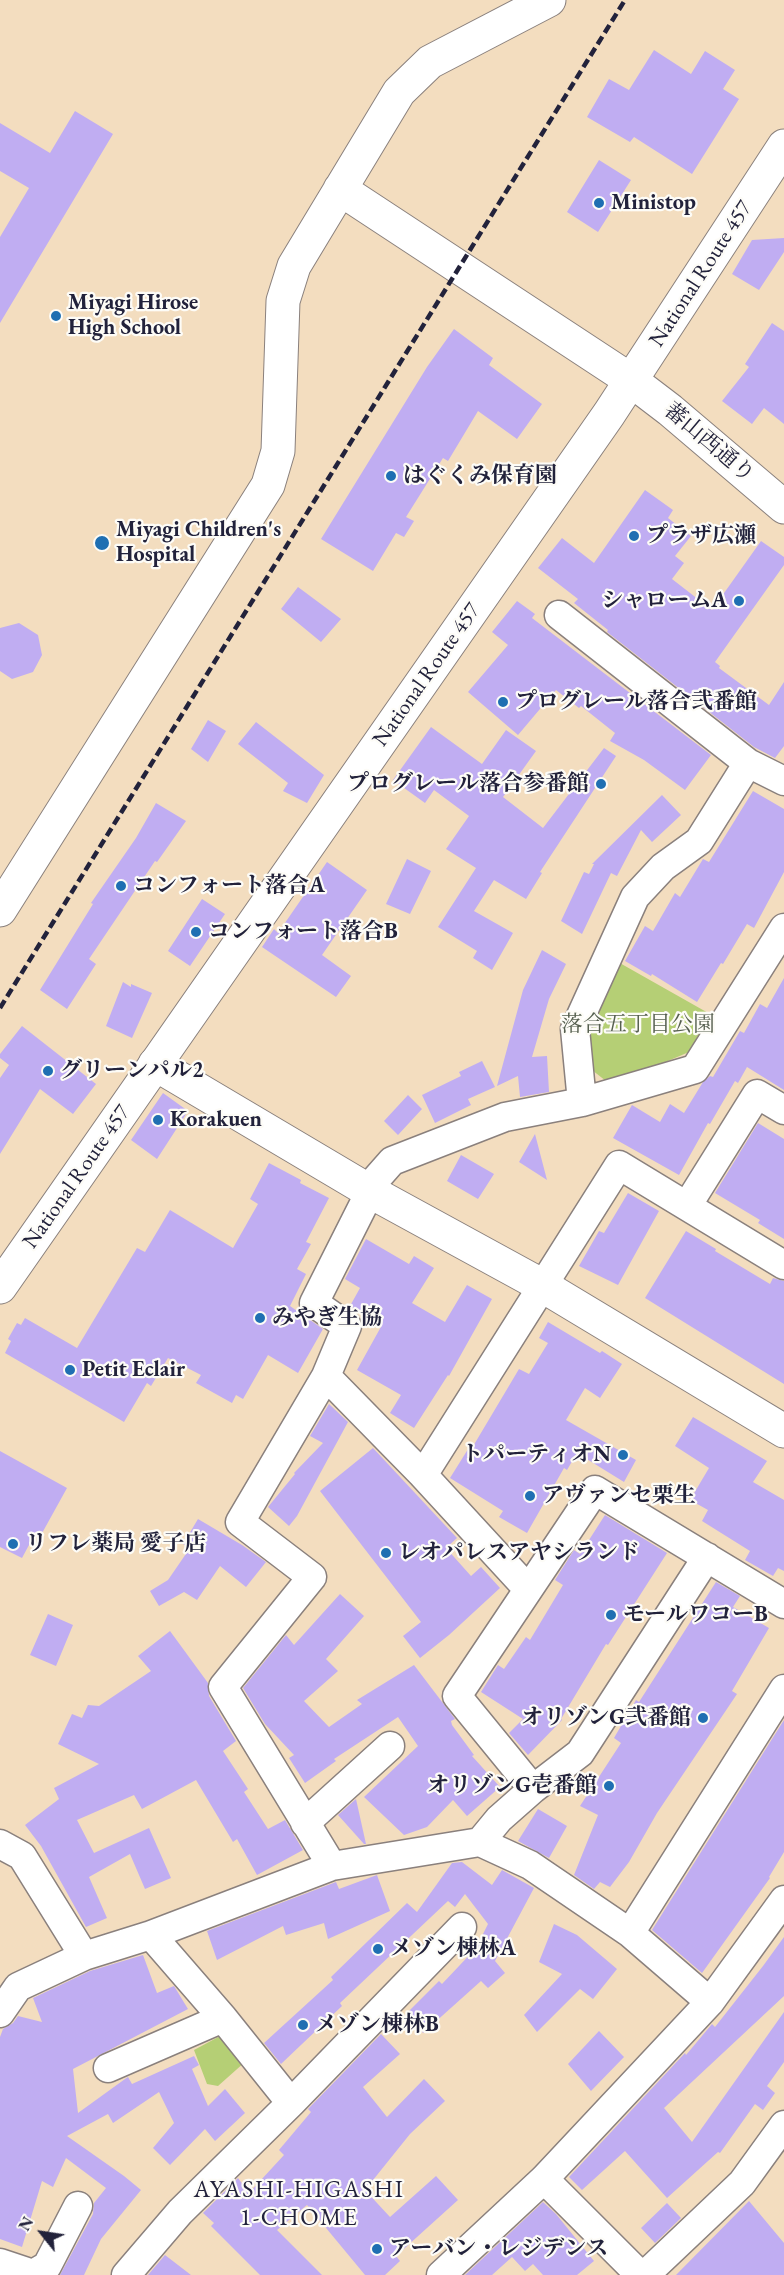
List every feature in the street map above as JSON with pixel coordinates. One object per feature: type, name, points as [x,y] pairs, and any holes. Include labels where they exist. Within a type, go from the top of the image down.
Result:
[{"type":"main road","points":[[0,910],[268,485],[278,451],[284,301],[294,266],[340,189],[399,92],[430,62],[549,0]]},
{"type":"main road","name":"National Route 457","points":[[0,1287],[632,381],[784,146]]},
{"type":"main road","name":"蕃山西通り","points":[[340,189],[632,381],[670,410],[784,507]]},
{"type":"main road","points":[[155,1064],[371,1192],[543,1286],[784,1431]]},
{"type":"street","points":[[559,615],[748,763],[784,781]]},
{"type":"street","points":[[582,1102],[575,1029],[635,897],[663,867],[699,841],[748,763]]},
{"type":"street","points":[[332,1866],[223,1687],[312,1577],[240,1522],[326,1376],[347,1326],[314,1304],[377,1178],[392,1161],[505,1117],[582,1102],[696,1069],[784,928]]},
{"type":"street","points":[[687,1206],[757,1094],[784,1110]]},
{"type":"street","points":[[423,1475],[619,1165],[784,1265]]},
{"type":"street","points":[[326,1376],[423,1475],[527,1588]]},
{"type":"street","points":[[533,1789],[457,1696],[527,1588],[595,1490],[784,1604]]},
{"type":"street","points":[[480,1842],[499,1819],[580,1753],[706,1557]]},
{"type":"street","points":[[630,1934],[784,1689]]},
{"type":"street","points":[[305,1823],[390,1746]]},
{"type":"street","points":[[0,2013],[18,1987],[84,1956],[152,1935],[332,1866],[480,1842],[530,1865],[630,1934],[710,2002]]},
{"type":"street","points":[[0,1844],[22,1856],[84,1956]]},
{"type":"street","points":[[441,2275],[544,2179],[710,2002],[784,1900]]},
{"type":"street","points":[[126,2275],[180,2212],[291,2103],[462,1928]]},
{"type":"street","points":[[152,1935],[291,2103]]},
{"type":"street","points":[[108,2068],[223,2018]]},
{"type":"street","points":[[645,2275],[742,2184],[784,2126]]},
{"type":"street","points":[[544,2179],[640,2275]]},
{"type":"street","points":[[0,2264],[33,2274],[47,2266],[78,2206]]},
{"type":"green space","name":"落合五丁目公園","points":[[618,962],[710,1014],[689,1052],[611,1085],[592,1070],[585,1029]]},
{"type":"green space","points":[[224,2034],[245,2062],[218,2086],[207,2084],[194,2050]]},
{"type":"building","points":[[654,50],[691,74],[705,51],[735,70],[723,89],[739,99],[692,174],[634,137],[630,142],[587,117],[609,79],[629,90]]},
{"type":"building","points":[[75,111],[113,134],[0,323],[0,237],[29,188],[0,171],[0,123],[50,153]]},
{"type":"building","points":[[599,160],[631,180],[598,232],[567,212]]},
{"type":"building","points":[[784,238],[784,252],[759,290],[732,274],[752,240]]},
{"type":"building","points":[[772,323],[784,331],[784,424],[764,408],[752,424],[722,401],[749,367],[745,364]]},
{"type":"building","points":[[454,329],[493,358],[489,365],[542,404],[517,439],[478,411],[448,461],[443,458],[406,517],[414,521],[404,537],[396,533],[373,571],[321,539],[427,367]]},
{"type":"building","points":[[645,490],[673,510],[668,518],[691,536],[675,556],[684,563],[672,579],[712,610],[761,541],[784,557],[784,565],[715,662],[720,666],[719,668],[769,705],[784,682],[784,746],[775,758],[754,747],[607,632],[608,630],[574,603],[578,599],[538,568],[562,538],[594,563]]},
{"type":"building","points":[[298,587],[341,619],[321,642],[281,609]]},
{"type":"building","points":[[517,601],[535,614],[532,618],[711,755],[685,790],[644,760],[610,741],[615,733],[556,690],[518,735],[468,692],[508,645],[492,632]]},
{"type":"building","points":[[19,623],[38,635],[42,655],[33,672],[12,679],[0,671],[0,628]]},
{"type":"building","points":[[208,720],[226,731],[208,762],[191,749]]},
{"type":"building","points":[[256,722],[324,775],[307,803],[283,791],[288,783],[238,744]]},
{"type":"building","points":[[431,727],[482,764],[506,730],[536,751],[503,797],[543,828],[604,748],[616,756],[540,872],[542,873],[526,899],[494,880],[474,911],[513,933],[492,970],[473,958],[477,951],[438,927],[476,868],[446,849],[469,816],[434,790],[425,803],[393,780]]},
{"type":"building","points":[[753,791],[784,809],[784,872],[754,928],[747,924],[697,1002],[652,974],[651,976],[625,961],[645,926],[653,931],[675,893],[680,897],[703,859],[709,862]]},
{"type":"building","points":[[662,795],[681,815],[652,842],[641,830],[617,876],[611,873],[582,934],[561,921],[584,872],[589,874],[594,864],[592,864]]},
{"type":"building","points":[[156,803],[186,821],[157,862],[155,861],[89,959],[96,964],[67,1009],[40,990],[93,904],[91,903],[136,838]]},
{"type":"building","points":[[407,859],[431,871],[410,914],[386,904]]},
{"type":"building","points":[[327,862],[367,890],[322,955],[351,976],[336,997],[262,947],[274,929],[278,933]]},
{"type":"building","name":"コンフォート落合B","points":[[202,899],[225,914],[190,966],[168,951]]},
{"type":"building","points":[[542,950],[566,964],[549,999],[532,1057],[547,1056],[549,1092],[520,1097],[518,1076],[497,1086],[523,990]]},
{"type":"building","points":[[784,978],[784,1090],[747,1067],[738,1083],[735,1081],[710,1124],[708,1123],[679,1175],[613,1138],[632,1105],[660,1122],[670,1104],[684,1113],[703,1082],[710,1076],[713,1077],[740,1031],[744,1033],[760,1004],[767,1008]]},
{"type":"building","points":[[123,982],[131,987],[131,984],[152,993],[132,1038],[106,1026]]},
{"type":"building","name":"グリーンパル2","points":[[22,1026],[96,1084],[73,1114],[40,1089],[0,1154],[0,1078],[9,1065],[0,1058],[0,1054]]},
{"type":"building","points":[[482,1061],[495,1087],[468,1099],[471,1105],[435,1123],[422,1095],[461,1076],[459,1072]]},
{"type":"building","points":[[163,1093],[188,1111],[157,1159],[131,1140]]},
{"type":"building","points":[[408,1095],[422,1109],[398,1135],[384,1121]]},
{"type":"building","points":[[758,1123],[784,1139],[784,1239],[758,1223],[760,1220],[715,1193]]},
{"type":"building","points":[[535,1134],[547,1180],[519,1162]]},
{"type":"building","points":[[461,1155],[494,1174],[478,1199],[447,1181]]},
{"type":"building","points":[[269,1163],[329,1198],[306,1242],[311,1244],[297,1269],[306,1274],[290,1306],[323,1329],[298,1373],[268,1355],[243,1399],[236,1395],[232,1403],[196,1383],[201,1375],[168,1358],[151,1386],[147,1383],[124,1422],[5,1353],[11,1341],[8,1339],[17,1323],[21,1325],[25,1318],[77,1348],[137,1248],[145,1252],[170,1210],[233,1248],[258,1204],[250,1199]]},
{"type":"building","points":[[628,1193],[659,1211],[618,1285],[579,1266],[599,1231],[604,1233]]},
{"type":"building","points":[[686,1231],[770,1284],[773,1278],[784,1281],[784,1384],[645,1298]]},
{"type":"building","points":[[366,1239],[409,1264],[414,1256],[434,1268],[412,1303],[445,1322],[467,1285],[492,1299],[449,1376],[414,1428],[390,1413],[401,1395],[357,1370],[382,1325],[350,1306],[360,1288],[345,1279]]},
{"type":"building","points":[[548,1322],[622,1364],[600,1398],[585,1388],[566,1420],[636,1460],[624,1482],[577,1453],[567,1470],[564,1468],[527,1533],[499,1517],[503,1511],[450,1478],[470,1446],[472,1448],[519,1369],[529,1374],[548,1343],[539,1338]]},
{"type":"building","points":[[329,1404],[348,1422],[297,1516],[289,1526],[268,1507],[294,1473],[323,1443],[310,1436]]},
{"type":"building","points":[[693,1417],[767,1461],[753,1482],[784,1500],[784,1571],[778,1568],[773,1576],[745,1560],[750,1551],[702,1521],[708,1510],[690,1500],[709,1468],[675,1446]]},
{"type":"building","points":[[373,1448],[457,1538],[446,1548],[471,1576],[481,1567],[500,1588],[420,1658],[403,1636],[421,1622],[320,1491]]},
{"type":"building","points":[[0,1451],[67,1488],[41,1535],[36,1532],[22,1558],[0,1547]]},
{"type":"building","points":[[605,1515],[667,1553],[608,1645],[606,1644],[562,1720],[528,1755],[509,1733],[523,1719],[481,1692],[498,1665],[504,1669],[526,1637],[530,1640],[563,1585],[555,1580],[574,1550],[580,1554]]},
{"type":"building","points":[[198,1519],[266,1562],[246,1587],[220,1566],[197,1600],[184,1592],[159,1606],[150,1591],[168,1580],[190,1548],[183,1544]]},
{"type":"building","points":[[716,1582],[740,1596],[733,1607],[769,1628],[732,1691],[737,1694],[657,1813],[629,1862],[610,1887],[600,1882],[594,1889],[574,1875],[598,1815],[580,1806],[621,1743],[614,1738],[636,1700],[639,1702]]},
{"type":"building","points":[[340,1594],[364,1616],[326,1659],[338,1671],[304,1701],[329,1727],[362,1704],[357,1700],[414,1665],[455,1719],[451,1721],[452,1725],[474,1755],[472,1756],[500,1787],[467,1816],[453,1800],[427,1827],[404,1835],[364,1797],[418,1746],[398,1717],[334,1759],[336,1761],[305,1783],[289,1758],[294,1755],[265,1724],[243,1688],[286,1635],[294,1645]]},
{"type":"building","points":[[48,1614],[73,1625],[56,1666],[30,1655]]},
{"type":"building","points":[[170,1631],[208,1683],[209,1696],[236,1741],[223,1751],[248,1789],[244,1792],[268,1829],[285,1820],[303,1850],[257,1875],[237,1839],[233,1842],[196,1780],[142,1809],[134,1795],[77,1820],[94,1853],[149,1828],[171,1878],[145,1889],[130,1854],[89,1877],[107,1918],[86,1927],[41,1846],[25,1825],[59,1799],[54,1788],[99,1764],[58,1744],[72,1714],[82,1718],[88,1705],[99,1706],[151,1671],[138,1656]]},
{"type":"building","points":[[784,1720],[784,1852],[770,1878],[702,1973],[652,1930]]},
{"type":"building","points":[[356,1799],[366,1844],[338,1815]]},
{"type":"building","points":[[538,1809],[567,1826],[549,1858],[518,1841]]},
{"type":"building","points":[[462,1862],[492,1885],[502,1870],[534,1888],[495,1961],[505,1973],[488,1988],[481,1981],[423,2033],[408,2012],[439,1981],[442,1984],[476,1948],[488,1924],[465,1894],[455,1907],[448,1901],[340,2003],[342,2006],[281,2064],[264,2043],[333,1980],[331,1977],[407,1903],[417,1912],[452,1863]]},
{"type":"building","points":[[377,1875],[390,1911],[328,1939],[324,1923],[286,1935],[283,1926],[217,1960],[207,1931],[336,1882],[339,1889]]},
{"type":"building","points":[[554,1924],[577,1935],[617,1969],[593,1999],[580,1989],[537,2032],[524,2015],[562,1974],[539,1962]]},
{"type":"building","points":[[784,1937],[784,1996],[664,2108],[692,2142],[784,2012],[784,2062],[767,2086],[775,2093],[763,2110],[755,2104],[720,2153],[718,2152],[667,2198],[625,2151],[582,2190],[569,2177],[685,2053],[686,2055],[712,2024],[715,2027]]},
{"type":"building","points":[[143,1955],[157,1993],[174,1986],[188,2009],[73,2069],[78,2113],[128,2077],[132,2084],[194,2056],[199,2065],[192,2069],[208,2106],[225,2089],[245,2113],[215,2141],[205,2129],[170,2165],[153,2148],[174,2123],[159,2092],[113,2123],[108,2114],[67,2136],[141,2190],[101,2239],[84,2275],[60,2275],[93,2214],[94,2203],[106,2188],[66,2158],[53,2187],[42,2181],[22,2247],[0,2239],[0,2037],[3,2029],[13,2023],[18,2016],[42,2022],[33,1998],[90,1971]]},
{"type":"building","points":[[599,2031],[624,2057],[591,2091],[568,2064]]},
{"type":"building","points":[[381,2034],[400,2054],[363,2087],[387,2117],[424,2079],[445,2101],[410,2134],[365,2190],[390,2217],[436,2176],[458,2200],[396,2256],[400,2261],[385,2275],[365,2275],[307,2205],[277,2230],[322,2275],[260,2275],[211,2226],[214,2223],[203,2213],[238,2178],[249,2193],[284,2155],[279,2150],[311,2112],[308,2109]]},
{"type":"building","points":[[749,2201],[784,2243],[784,2275],[676,2275]]},
{"type":"building","points":[[543,2202],[556,2214],[594,2261],[577,2275],[543,2275],[533,2264],[525,2271],[512,2257],[492,2275],[465,2275]]},
{"type":"building","points":[[667,2203],[681,2218],[655,2243],[641,2228]]},
{"type":"building","points":[[165,2255],[191,2275],[148,2275]]},
{"type":"railway","points":[[0,1008],[625,0]]},
{"type":"place","name":"Ministop","points":[[599,203]]},
{"type":"place","name":"Miyagi Hirose High School","points":[[56,316]]},
{"type":"place","name":"はぐくみ保育園","points":[[391,476]]},
{"type":"place","name":"プラザ広瀬","points":[[634,536]]},
{"type":"place","name":"Miyagi Children's Hospital","points":[[102,543]]},
{"type":"place","name":"シャロームA","points":[[739,601]]},
{"type":"place","name":"プログレール落合弐番館","points":[[503,702]]},
{"type":"place","name":"プログレール落合参番館","points":[[601,784]]},
{"type":"place","name":"コンフォート落合A","points":[[121,886]]},
{"type":"place","name":"コンフォート落合B","points":[[196,932]]},
{"type":"place","name":"グリーンパル2","points":[[48,1071]]},
{"type":"place","name":"Korakuen","points":[[158,1120]]},
{"type":"place","name":"みやぎ生協","points":[[260,1318]]},
{"type":"place","name":"Petit Eclair","points":[[70,1370]]},
{"type":"place","name":"トパーティオN","points":[[623,1455]]},
{"type":"place","name":"アヴァンセ栗生","points":[[530,1496]]},
{"type":"place","name":"リフレ薬局 愛子店","points":[[13,1544]]},
{"type":"place","name":"レオパレスアヤシランド","points":[[386,1553]]},
{"type":"place","name":"モールワコーB","points":[[611,1615]]},
{"type":"place","name":"オリゾンG弐番館","points":[[703,1718]]},
{"type":"place","name":"オリゾンG壱番館","points":[[609,1786]]},
{"type":"place","name":"メゾン棟林A","points":[[378,1949]]},
{"type":"place","name":"メゾン棟林B","points":[[303,2025]]},
{"type":"place","name":"アーバン・レジデンス","points":[[377,2249]]},
{"type":"district","name":"AYASHI-HIGASHI 1-CHOME","points":[[299,2204]]}]
